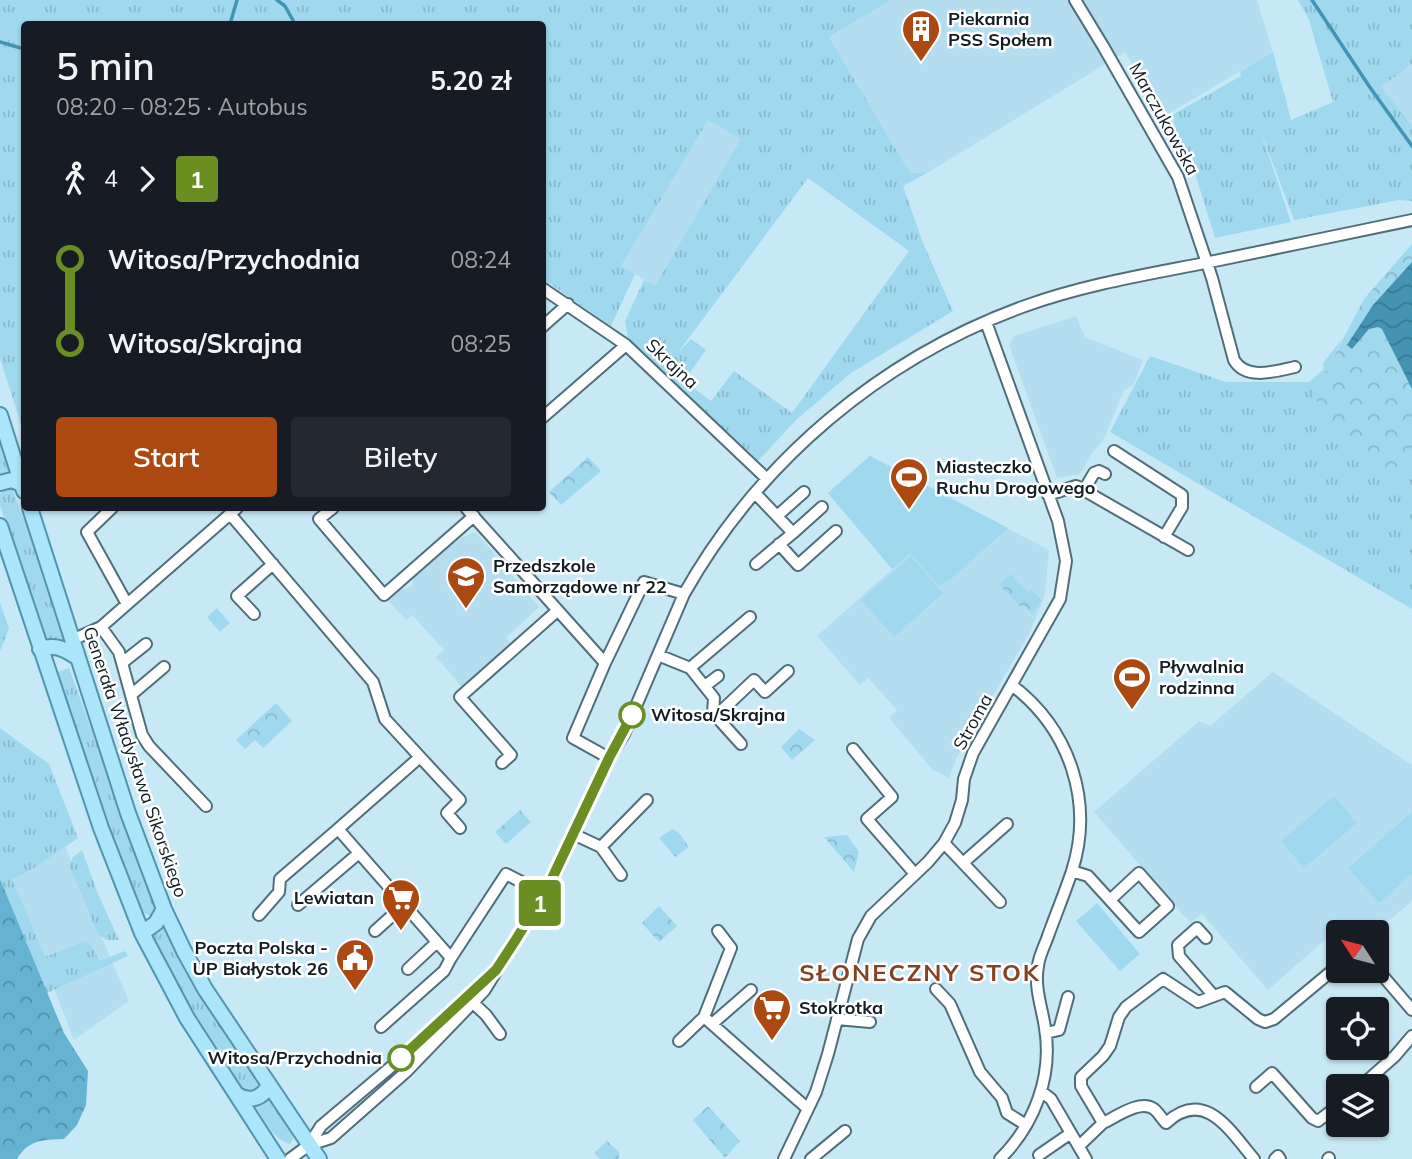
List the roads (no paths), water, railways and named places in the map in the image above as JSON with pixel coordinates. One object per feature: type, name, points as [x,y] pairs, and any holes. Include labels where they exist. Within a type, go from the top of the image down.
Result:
[{"type":"main road","points":[[0,415],[21,479]]},
{"type":"main road","points":[[0,483],[12,480],[21,486]]},
{"type":"main road","name":"Generała Władysława Sikorskiego","points":[[31,511],[128,813],[164,909],[205,989],[319,1159]]},
{"type":"main road","points":[[0,526],[101,828],[142,933],[187,1018],[278,1159]]},
{"type":"main road","points":[[40,649],[56,646],[78,658]]},
{"type":"main road","points":[[142,933],[156,923],[164,909]]},
{"type":"main road","points":[[236,1094],[242,1098],[255,1098],[266,1091],[269,1085]]},
{"type":"street","name":"Marczukowska","points":[[1075,0],[1178,177],[1207,262],[1237,366],[1253,372],[1296,367]]},
{"type":"street","points":[[290,1159],[309,1145],[321,1126],[484,991],[545,894],[609,758],[624,734],[684,594],[713,546],[755,493],[799,445],[863,391],[919,355],[986,321],[1070,291],[1412,220]]},
{"type":"street","name":"Skrajna","points":[[546,290],[626,345],[767,479]]},
{"type":"street","points":[[546,323],[568,304]]},
{"type":"street","name":"Stroma","points":[[784,1159],[820,1080],[858,939],[871,916],[944,844],[955,823],[962,800],[964,779],[974,753],[1055,611],[1064,585],[1066,551],[1058,521],[986,321]]},
{"type":"street","points":[[546,415],[626,345]]},
{"type":"street","points":[[1114,451],[1182,495],[1182,507],[1164,537]]},
{"type":"street","points":[[1084,490],[1094,473],[1099,471],[1105,474]]},
{"type":"street","points":[[1048,495],[1076,486],[1188,550]]},
{"type":"street","points":[[777,516],[804,492]]},
{"type":"street","points":[[755,493],[793,533]]},
{"type":"street","points":[[756,564],[822,507]]},
{"type":"street","points":[[109,511],[87,532],[127,604]]},
{"type":"street","points":[[72,640],[101,627],[234,511],[273,564],[373,682],[386,719],[460,800],[447,813],[460,828]]},
{"type":"street","points":[[329,511],[319,519],[384,595],[470,512],[605,663]]},
{"type":"street","points":[[779,544],[798,565],[836,531]]},
{"type":"street","points":[[254,614],[237,596],[273,564]]},
{"type":"street","points":[[609,758],[573,738],[605,663],[644,582],[684,594]]},
{"type":"street","points":[[502,763],[511,755],[460,697],[557,611]]},
{"type":"street","points":[[690,668],[750,617]]},
{"type":"street","points":[[101,627],[111,639],[122,663],[142,735],[149,746],[206,806]]},
{"type":"street","points":[[122,663],[146,644]]},
{"type":"street","points":[[658,655],[690,668],[714,698],[713,713],[741,744]]},
{"type":"street","points":[[131,695],[164,667]]},
{"type":"street","points":[[716,716],[754,680],[765,692],[788,671]]},
{"type":"street","points":[[705,686],[718,676]]},
{"type":"street","points":[[1000,1159],[1027,1125],[1042,1091],[1046,1069],[1046,1033],[1036,987],[1038,964],[1072,871],[1081,827],[1076,779],[1064,747],[1025,694],[1013,686]]},
{"type":"street","points":[[853,749],[892,797],[867,819],[915,874]]},
{"type":"street","points":[[259,915],[279,892],[280,879],[420,757]]},
{"type":"street","points":[[601,847],[647,800]]},
{"type":"street","points":[[964,862],[1007,824]]},
{"type":"street","points":[[338,830],[451,958]]},
{"type":"street","points":[[573,834],[601,847],[621,875]]},
{"type":"street","points":[[944,844],[1000,902]]},
{"type":"street","points":[[298,905],[359,853]]},
{"type":"street","points":[[1072,871],[1088,876],[1139,932],[1168,906],[1139,873],[1110,900]]},
{"type":"street","points":[[381,1027],[444,971],[506,874],[545,894]]},
{"type":"street","points":[[375,931],[404,905]]},
{"type":"street","points":[[1206,938],[1197,928],[1178,945],[1179,956],[1214,996]]},
{"type":"street","points":[[708,1021],[731,948],[718,931]]},
{"type":"street","points":[[408,969],[437,942]]},
{"type":"street","points":[[1103,1123],[1081,1086],[1080,1077],[1110,1046],[1119,1017],[1126,1007],[1163,979],[1198,1003],[1225,992],[1265,1022],[1274,1018],[1326,976]]},
{"type":"street","points":[[1390,984],[1412,1010]]},
{"type":"street","points":[[936,989],[950,1004],[980,1072],[1002,1098],[1007,1113],[1027,1125]]},
{"type":"street","points":[[679,1041],[751,990]]},
{"type":"street","points":[[1046,1033],[1059,1030],[1068,998]]},
{"type":"street","points":[[470,1000],[500,1034]]},
{"type":"street","points":[[838,1019],[870,1022]]},
{"type":"street","points":[[708,1021],[808,1109]]},
{"type":"street","points":[[1375,1074],[1412,1036]]},
{"type":"street","points":[[1256,1087],[1272,1073],[1312,1118],[1318,1121],[1326,1115]]},
{"type":"street","points":[[1042,1091],[1051,1099],[1086,1159]]},
{"type":"street","points":[[1079,1146],[1103,1123],[1132,1109],[1146,1106],[1153,1109],[1166,1123],[1177,1112],[1198,1110],[1214,1114],[1254,1159]]},
{"type":"street","points":[[811,1159],[845,1131]]},
{"type":"street","points":[[1040,1156],[1071,1133]]},
{"type":"street","points":[[1275,1159],[1278,1156],[1280,1159]]},
{"type":"water","points":[[1412,262],[1412,389],[1382,329],[1369,329],[1352,349],[1347,345],[1373,305]]},
{"type":"waterway","points":[[231,21],[237,0]]},
{"type":"waterway","points":[[277,0],[285,6],[293,21]]},
{"type":"waterway","points":[[1312,0],[1412,146]]},
{"type":"waterway","points":[[0,42],[21,48]]},
{"type":"place","name":"Piekarnia PSS Społem","points":[[921,63]]},
{"type":"place","name":"Miasteczko Ruchu Drogowego","points":[[909,511]]},
{"type":"place","name":"Przedszkole Samorządowe nr 22","points":[[466,610]]},
{"type":"place","name":"Pływalnia rodzinna","points":[[1132,711]]},
{"type":"place","name":"Witosa/Skrajna","points":[[632,715]]},
{"type":"place","name":"Lewiatan","points":[[401,932]]},
{"type":"place","name":"Poczta Polska - UP Białystok 26","points":[[355,992]]},
{"type":"place","name":"Stokrotka","points":[[772,1042]]},
{"type":"place","name":"Witosa/Przychodnia","points":[[401,1058]]},
{"type":"district","name":"SŁONECZNY STOK","points":[[920,973]]}]
